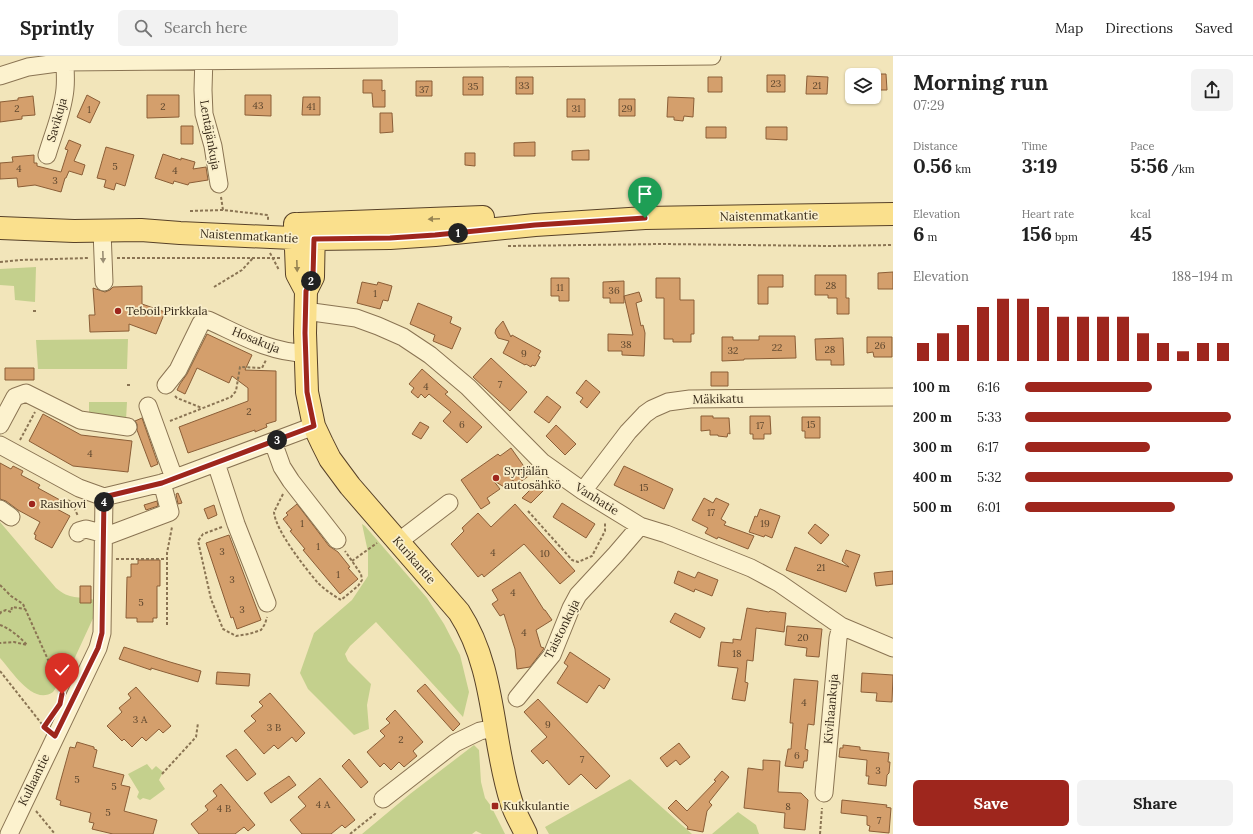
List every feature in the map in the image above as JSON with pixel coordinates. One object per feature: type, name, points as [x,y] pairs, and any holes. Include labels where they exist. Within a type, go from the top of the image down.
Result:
[{"type":"main road","name":"Naistenmatkantie","points":[[0,236],[141,230],[192,222],[303,237],[390,238],[535,225],[645,218],[893,214]]},
{"type":"main road","name":"Naistenmatkantie","points":[[0,228],[74,232]]},
{"type":"main road","name":"Kurikantie","points":[[303,237],[313,276],[305,301],[305,353],[307,392],[314,426],[322,443],[341,474],[389,542],[459,612],[465,622],[477,647],[486,675],[503,772],[511,802],[526,834]]},
{"type":"street","points":[[0,76],[28,67],[65,62],[204,58],[712,56]]},
{"type":"street","name":"Lentäjänkuja","points":[[204,58],[204,114],[213,146],[219,184]]},
{"type":"street","name":"Savikuja","points":[[47,155],[61,112],[65,89],[65,62]]},
{"type":"street","points":[[102,231],[104,282]]},
{"type":"street","name":"Vanhatie","points":[[305,301],[378,326],[403,337],[430,355],[468,387],[542,462],[583,491],[640,526],[666,534],[751,568],[779,583],[841,626],[893,648]]},
{"type":"street","name":"Hosakuja","points":[[166,385],[178,370],[201,323],[208,320],[270,348],[292,353],[305,353]]},
{"type":"street","points":[[0,425],[15,397],[26,393],[80,420],[128,427]]},
{"type":"street","name":"Mäkikatu","points":[[583,491],[637,421],[652,409],[668,402],[690,399],[893,397]]},
{"type":"street","points":[[78,533],[79,531],[86,530],[109,535],[170,512],[168,481],[155,426],[148,406]]},
{"type":"street","points":[[0,446],[79,488],[104,497],[168,481],[314,426]]},
{"type":"street","points":[[273,442],[282,467],[290,481],[337,540]]},
{"type":"street","points":[[216,463],[236,524],[266,603]]},
{"type":"street","name":"Kullaantie","points":[[9,834],[26,798],[49,728],[98,648],[102,633],[104,497]]},
{"type":"street","points":[[389,542],[449,504]]},
{"type":"street","name":"Taistonkuja","points":[[517,698],[552,655],[571,608],[578,595],[640,526]]},
{"type":"street","name":"Kivihaankuja","points":[[824,793],[838,638],[841,626]]},
{"type":"street","points":[[379,807],[455,743],[480,731],[495,728]]},
{"type":"path","points":[[190,211],[223,210]]},
{"type":"path","points":[[0,262],[20,260],[103,258],[253,258],[303,237]]},
{"type":"path","points":[[505,246],[662,244],[828,246],[893,245]]},
{"type":"path","points":[[214,287],[242,270],[253,258]]},
{"type":"path","points":[[155,426],[231,398],[236,391],[240,367],[262,368],[270,348]]},
{"type":"path","points":[[166,385],[177,398],[203,409]]},
{"type":"path","points":[[20,441],[41,401]]},
{"type":"path","points":[[290,481],[278,502],[274,516],[297,556],[319,584],[341,600],[358,586],[362,580],[361,574],[337,540]]},
{"type":"path","points":[[528,511],[572,560],[578,562],[592,556],[605,531],[605,522]]},
{"type":"path","points":[[167,625],[167,559],[172,527],[170,512]]},
{"type":"path","points":[[236,524],[211,530],[203,534],[198,541],[211,599],[223,629],[236,636],[261,630],[264,627],[268,613],[266,603]]},
{"type":"path","points":[[352,561],[389,542]]},
{"type":"path","points":[[111,559],[167,559]]},
{"type":"path","points":[[0,585],[11,596],[23,604],[50,662],[59,676],[62,687]]},
{"type":"path","points":[[0,614],[6,610],[11,612],[12,607],[25,609]]},
{"type":"path","points":[[0,625],[6,627],[13,634],[20,637],[27,645],[14,642],[0,643]]},
{"type":"path","points":[[0,672],[49,728]]},
{"type":"path","points":[[162,774],[196,737],[198,723]]},
{"type":"path","points":[[820,834],[824,793]]},
{"type":"path","points":[[26,798],[55,834]]},
{"type":"path","points":[[350,834],[379,807]]},
{"type":"green space","points":[[36,267],[35,302],[15,300],[14,286],[0,285],[0,269]]},
{"type":"green space","points":[[128,339],[127,369],[38,369],[36,340]]},
{"type":"green space","points":[[89,402],[127,402],[126,420],[89,413]]},
{"type":"green space","points":[[0,522],[56,588],[70,596],[95,600],[95,614],[71,666],[53,692],[45,695],[31,691],[17,678],[0,658]]},
{"type":"green space","points":[[362,524],[427,598],[444,624],[460,655],[469,692],[463,717],[376,622],[350,646],[345,654],[348,661],[371,684],[367,705],[369,729],[354,735],[308,689],[300,673],[314,633],[352,600],[368,576],[368,552]]},
{"type":"green space","points":[[474,745],[479,750],[481,782],[485,798],[491,806],[505,834],[482,834],[476,831],[472,834],[362,834],[410,794]]},
{"type":"green space","points":[[147,764],[152,770],[156,766],[163,772],[159,780],[165,789],[150,800],[143,798],[140,800],[137,797],[139,792],[128,774]]},
{"type":"green space","points":[[630,779],[692,834],[549,834],[545,827]]},
{"type":"green space","points":[[738,812],[756,825],[759,834],[712,834]]},
{"type":"building","points":[[881,74],[886,74],[887,90],[881,90]]},
{"type":"building","points":[[767,75],[785,75],[785,92],[767,92]]},
{"type":"building","points":[[807,76],[828,77],[827,94],[806,94]]},
{"type":"building","points":[[463,77],[483,77],[483,95],[463,95]]},
{"type":"building","points":[[516,77],[533,77],[533,94],[516,94]]},
{"type":"building","points":[[708,77],[722,77],[722,92],[708,92]]},
{"type":"building","points":[[363,80],[382,80],[382,91],[385,90],[385,107],[373,107],[372,93],[363,93]]},
{"type":"building","points":[[416,81],[432,81],[432,96],[416,96]]},
{"type":"building","points":[[87,95],[100,102],[90,123],[77,117]]},
{"type":"building","points":[[147,95],[179,95],[179,117],[147,118]]},
{"type":"building","points":[[245,95],[271,95],[271,116],[245,115]]},
{"type":"building","points":[[33,96],[35,115],[22,116],[22,119],[0,122],[0,102],[18,100],[18,98]]},
{"type":"building","points":[[303,97],[320,97],[320,115],[302,115]]},
{"type":"building","points":[[668,97],[694,98],[693,117],[684,116],[683,121],[674,120],[674,117],[667,117]]},
{"type":"building","points":[[567,99],[585,99],[585,117],[567,117]]},
{"type":"building","points":[[619,99],[635,99],[635,116],[619,116]]},
{"type":"building","points":[[380,113],[392,113],[393,132],[380,133]]},
{"type":"building","points":[[181,126],[193,126],[193,144],[181,144]]},
{"type":"building","points":[[706,127],[726,127],[726,138],[706,138]]},
{"type":"building","points":[[766,127],[787,127],[787,140],[766,139]]},
{"type":"building","points":[[69,140],[81,145],[74,161],[85,165],[82,175],[69,171],[65,178],[61,192],[35,185],[18,187],[17,178],[0,179],[0,163],[13,162],[12,157],[34,155],[34,163],[37,163],[37,166],[61,172],[68,150],[65,149]]},
{"type":"building","points":[[535,142],[535,156],[514,156],[514,143]]},
{"type":"building","points":[[106,147],[134,155],[125,186],[116,183],[114,190],[104,187],[106,180],[97,178]]},
{"type":"building","points":[[589,150],[589,160],[572,160],[572,151]]},
{"type":"building","points":[[465,153],[475,153],[475,166],[465,165]]},
{"type":"building","points":[[163,154],[181,160],[181,158],[195,162],[193,169],[206,167],[208,180],[189,183],[188,185],[174,181],[173,184],[155,178]]},
{"type":"building","points":[[893,272],[893,289],[878,289],[878,273]]},
{"type":"building","points":[[758,275],[783,275],[783,287],[768,287],[768,304],[758,304]]},
{"type":"building","points":[[815,275],[846,275],[846,298],[849,298],[849,314],[837,314],[837,298],[828,298],[828,295],[815,295]]},
{"type":"building","points":[[551,278],[569,278],[569,301],[559,301],[559,296],[551,296]]},
{"type":"building","points":[[656,278],[680,278],[680,300],[694,300],[694,334],[691,334],[691,342],[673,342],[673,339],[664,339],[664,298],[656,298]]},
{"type":"building","points":[[624,281],[624,303],[610,303],[610,298],[603,298],[603,282]]},
{"type":"building","points":[[362,282],[377,285],[378,282],[392,286],[388,301],[383,300],[380,309],[357,303]]},
{"type":"building","points":[[142,286],[142,304],[165,312],[156,334],[129,324],[129,331],[90,332],[89,315],[95,315],[93,288],[105,292],[113,287]]},
{"type":"building","points":[[639,292],[642,301],[636,303],[641,326],[643,325],[645,333],[644,356],[622,355],[622,351],[608,351],[608,334],[633,335],[624,296]]},
{"type":"building","points":[[418,303],[452,317],[450,323],[461,328],[452,349],[433,341],[435,335],[410,324]]},
{"type":"building","points":[[503,321],[511,337],[512,335],[541,351],[538,356],[540,357],[535,366],[532,365],[531,367],[526,364],[525,365],[503,353],[509,341],[498,338],[495,333],[496,329]]},
{"type":"building","points":[[207,334],[252,355],[245,370],[276,371],[276,421],[266,424],[267,427],[255,432],[255,430],[188,453],[179,427],[248,401],[248,388],[232,376],[229,383],[197,368],[185,394],[177,390],[187,374]]},
{"type":"building","points":[[759,336],[795,336],[796,358],[722,361],[722,337],[733,337],[733,340],[759,340]]},
{"type":"building","points":[[867,337],[892,337],[892,357],[874,357],[873,352],[867,353]]},
{"type":"building","points":[[843,338],[844,365],[831,365],[831,360],[816,360],[815,339]]},
{"type":"building","points":[[491,358],[527,392],[510,411],[473,377]]},
{"type":"building","points":[[5,368],[34,368],[34,380],[5,380]]},
{"type":"building","points":[[422,369],[448,392],[445,394],[482,427],[467,443],[443,421],[451,412],[429,394],[425,398],[421,394],[418,398],[411,392],[414,388],[409,384]]},
{"type":"building","points":[[711,372],[728,372],[728,386],[711,386]]},
{"type":"building","points":[[586,380],[600,392],[587,408],[580,402],[583,398],[576,393]]},
{"type":"building","points":[[547,396],[561,407],[549,423],[534,412]]},
{"type":"building","points":[[43,414],[81,435],[132,441],[128,472],[73,466],[29,441]]},
{"type":"building","points":[[701,416],[729,418],[730,434],[728,433],[727,437],[710,435],[710,430],[701,431]]},
{"type":"building","points":[[750,416],[770,416],[771,434],[764,434],[764,439],[753,439],[753,434],[750,434]]},
{"type":"building","points":[[802,417],[820,417],[820,438],[805,438],[805,431],[802,431]]},
{"type":"building","points":[[142,418],[158,464],[151,467],[135,421]]},
{"type":"building","points":[[420,422],[429,427],[421,439],[412,434]]},
{"type":"building","points":[[556,425],[576,444],[565,455],[546,436]]},
{"type":"building","name":"Syrjälän autosähkö","points":[[511,448],[530,475],[516,485],[513,480],[504,487],[493,480],[500,489],[487,498],[490,503],[481,509],[461,480],[498,454],[500,456]]},
{"type":"building","name":"Rasihovi","points":[[0,463],[11,469],[13,466],[23,471],[21,475],[40,485],[38,488],[60,500],[55,508],[70,516],[52,548],[35,539],[36,535],[34,534],[40,522],[18,510],[6,501],[0,499]]},
{"type":"building","points":[[624,466],[673,489],[664,509],[614,485]]},
{"type":"building","points":[[537,483],[544,490],[531,503],[522,498]]},
{"type":"building","points":[[178,493],[182,503],[178,504],[176,494]]},
{"type":"building","points":[[704,498],[713,503],[716,498],[729,504],[721,519],[726,522],[724,525],[754,536],[748,549],[718,537],[717,539],[705,533],[708,528],[692,520]]},
{"type":"building","points":[[157,501],[158,506],[146,510],[144,505]]},
{"type":"building","points":[[562,503],[595,524],[586,538],[553,517]]},
{"type":"building","points":[[297,504],[329,546],[338,552],[350,567],[348,568],[358,579],[340,594],[303,550],[305,549],[290,531],[292,530],[283,519],[288,515],[286,513]]},
{"type":"building","points":[[515,504],[575,571],[560,584],[524,544],[484,577],[482,574],[478,577],[451,544],[464,531],[462,528],[478,513],[491,527]]},
{"type":"building","points":[[214,505],[217,515],[208,519],[204,509]]},
{"type":"building","points":[[760,509],[780,516],[772,538],[749,532],[755,516],[757,517]]},
{"type":"building","points":[[815,524],[829,535],[821,544],[808,533]]},
{"type":"building","points":[[229,535],[261,620],[237,629],[233,617],[231,618],[206,543]]},
{"type":"building","points":[[795,547],[849,567],[842,561],[846,550],[860,555],[846,592],[786,570]]},
{"type":"building","points":[[138,560],[160,560],[160,586],[157,586],[157,618],[153,618],[153,622],[137,622],[137,618],[126,618],[127,577],[131,577],[131,564],[138,564]]},
{"type":"building","points":[[678,571],[695,578],[698,572],[718,580],[712,596],[695,589],[694,592],[674,583]]},
{"type":"building","points":[[893,571],[893,584],[876,586],[874,573]]},
{"type":"building","points":[[520,572],[552,620],[536,630],[541,647],[544,648],[543,650],[530,667],[517,669],[515,649],[504,614],[500,616],[492,604],[498,600],[492,590]]},
{"type":"building","points":[[80,586],[91,586],[91,603],[80,603]]},
{"type":"building","points":[[747,608],[786,613],[784,632],[756,628],[753,661],[747,660],[745,682],[748,683],[745,701],[732,699],[738,668],[718,666],[721,642],[733,643],[733,639],[741,640]]},
{"type":"building","points":[[675,613],[705,628],[700,638],[670,622]]},
{"type":"building","points":[[787,626],[822,629],[819,657],[806,656],[807,648],[785,645]]},
{"type":"building","points":[[124,647],[201,671],[198,682],[151,668],[151,670],[119,659]]},
{"type":"building","points":[[570,652],[610,679],[604,689],[599,685],[587,703],[557,683],[568,666],[564,663]]},
{"type":"building","points":[[217,672],[250,674],[249,686],[216,684]]},
{"type":"building","points":[[862,673],[893,675],[892,702],[876,701],[877,693],[861,692]]},
{"type":"building","points":[[794,679],[818,681],[814,725],[808,724],[805,749],[808,750],[807,761],[804,761],[803,768],[785,766],[788,749],[791,749],[793,723],[790,723]]},
{"type":"building","points":[[425,684],[460,724],[453,731],[417,691]]},
{"type":"building","points":[[136,687],[171,726],[163,733],[159,729],[146,741],[142,737],[132,747],[124,739],[122,741],[107,726],[122,712],[119,708],[131,698],[128,694]]},
{"type":"building","points":[[270,693],[305,733],[296,742],[292,737],[278,749],[274,745],[264,754],[244,731],[256,721],[251,716],[263,706],[259,702]]},
{"type":"building","points":[[538,699],[610,776],[596,789],[581,774],[569,785],[547,760],[543,764],[531,751],[547,737],[524,712]]},
{"type":"building","points":[[395,710],[423,742],[413,751],[417,756],[404,767],[399,762],[391,770],[384,763],[380,767],[367,752],[385,736],[380,731],[390,723],[386,719]]},
{"type":"building","points":[[77,742],[94,747],[94,749],[97,750],[93,767],[124,775],[121,785],[130,787],[124,811],[157,820],[153,834],[113,834],[92,829],[94,823],[89,822],[91,813],[60,805],[61,801],[56,799],[60,783],[70,747],[75,748]]},
{"type":"building","points":[[679,743],[690,757],[680,765],[676,760],[667,767],[660,758]]},
{"type":"building","points":[[843,745],[860,747],[860,750],[889,753],[889,773],[887,775],[886,786],[868,784],[869,776],[866,776],[867,760],[839,757],[840,748],[843,748]]},
{"type":"building","points":[[236,749],[256,774],[247,781],[226,756]]},
{"type":"building","points":[[349,759],[368,782],[361,788],[342,766]]},
{"type":"building","points":[[763,760],[780,761],[778,792],[801,793],[808,800],[805,830],[784,828],[785,813],[744,808],[748,768],[763,770]]},
{"type":"building","points":[[722,771],[729,777],[709,802],[712,805],[707,811],[703,832],[687,829],[688,827],[668,808],[676,800],[687,811],[716,781],[714,780]]},
{"type":"building","points":[[289,776],[296,785],[271,803],[264,793]]},
{"type":"building","points":[[320,778],[355,820],[345,828],[342,825],[331,834],[302,834],[290,820],[306,806],[298,797]]},
{"type":"building","points":[[221,784],[255,825],[248,831],[244,827],[235,834],[199,834],[191,824],[208,810],[205,806],[217,796],[213,791]]},
{"type":"building","points":[[842,800],[887,805],[886,807],[891,808],[889,833],[869,831],[870,826],[867,825],[867,816],[841,813]]},
{"type":"place","name":"Teboil Pirkkala","points":[[118,311]]},
{"type":"place","name":"Syrjälän autosähkö","points":[[496,478]]},
{"type":"place","name":"Rasihovi","points":[[32,504]]},
{"type":"place","name":"Kukkulantie","points":[[495,806]]},
{"type":"route","points":[[62,694],[60,704],[44,727],[55,736],[98,648],[102,633],[104,497],[162,483],[314,426],[306,380],[305,311],[306,291],[313,276],[314,239],[390,238],[535,225],[645,218]]}]
